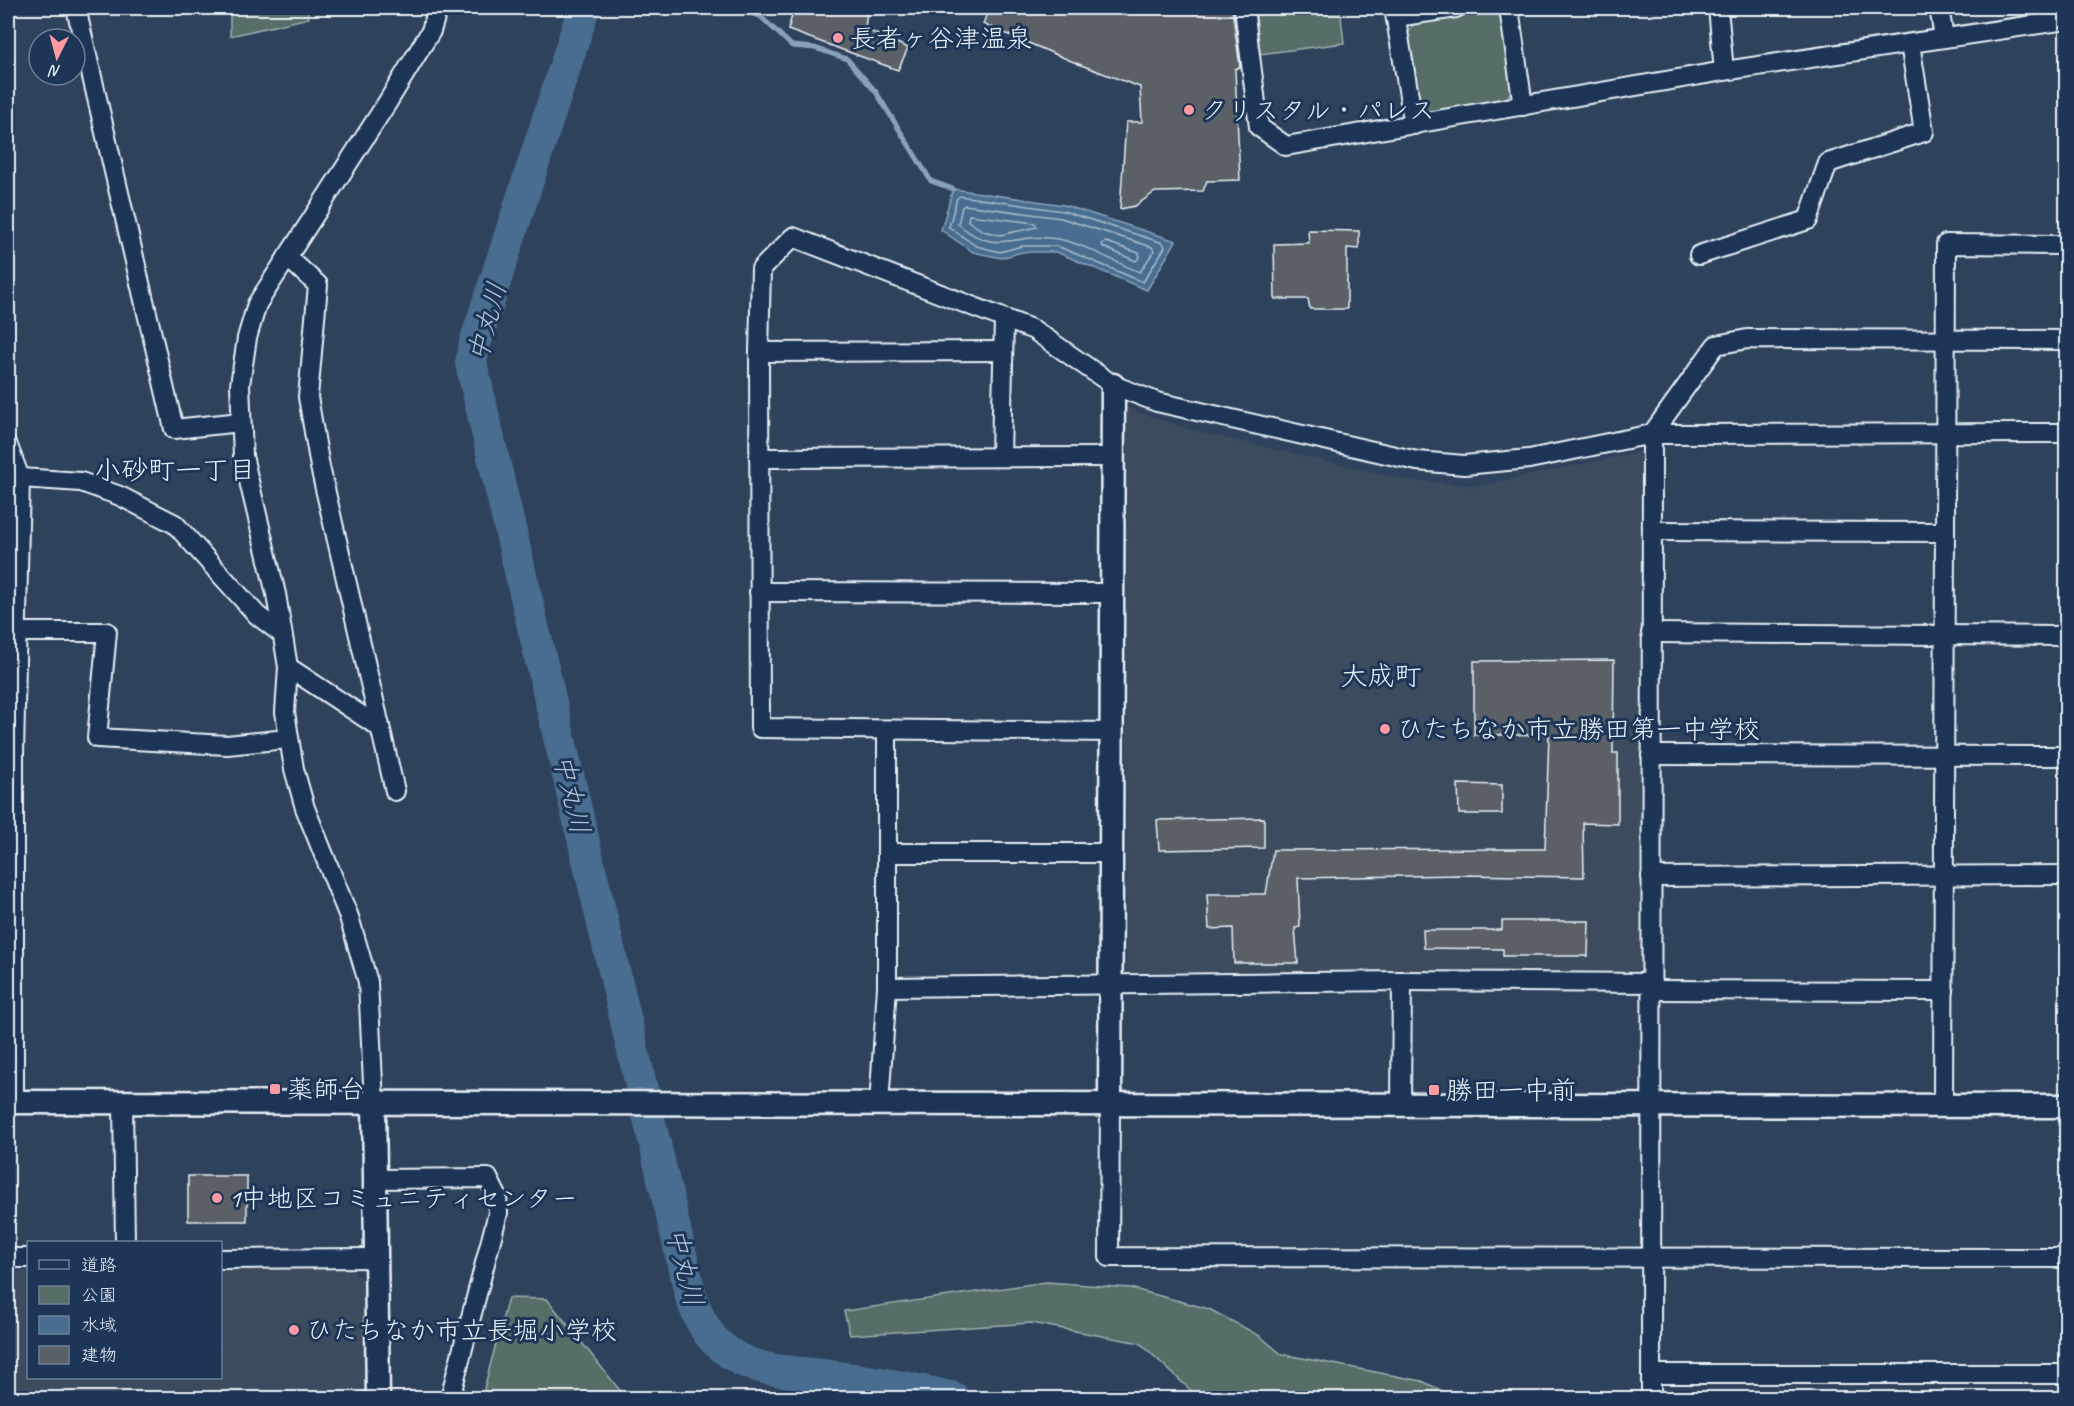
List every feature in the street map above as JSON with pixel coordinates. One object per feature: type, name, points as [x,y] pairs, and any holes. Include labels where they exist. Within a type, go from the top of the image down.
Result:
[{"type":"street","points":[[76,8],[174,429],[241,422]]},
{"type":"street","points":[[378,1398],[376,1179],[368,982],[349,917],[305,808],[288,739],[285,712],[288,667],[276,594],[243,456],[240,385],[247,338],[257,304],[387,103],[431,31],[438,8]]},
{"type":"street","points":[[1244,8],[1259,127],[1286,146],[1724,71],[2067,20]]},
{"type":"street","points":[[1414,125],[1395,12],[1456,8]]},
{"type":"street","points":[[1509,8],[1523,106]]},
{"type":"street","points":[[1718,8],[1724,71]]},
{"type":"street","points":[[1939,8],[1944,37]]},
{"type":"street","points":[[1699,255],[1808,220],[1828,163],[1924,132],[1910,44]]},
{"type":"street","points":[[1110,732],[760,728],[759,352],[761,269],[793,237],[1034,330],[1113,385],[1157,402],[1193,413],[1417,461],[1464,465],[1529,459],[1652,434],[2067,433]]},
{"type":"street","points":[[1943,1106],[1946,877],[1946,244],[2067,245]]},
{"type":"street","points":[[287,257],[318,285],[308,397],[320,467],[395,791]]},
{"type":"street","points":[[1001,457],[1005,319]]},
{"type":"street","points":[[1651,1398],[1652,434],[1716,345],[1747,339],[2067,340]]},
{"type":"street","points":[[759,352],[1003,351]]},
{"type":"street","points":[[1113,385],[1109,1257],[1651,1260],[2067,1258]]},
{"type":"street","points":[[8,446],[20,478],[13,556],[11,631],[11,1102],[609,1105],[2067,1106]]},
{"type":"street","points":[[759,458],[1111,457]]},
{"type":"street","points":[[20,478],[81,482],[120,496],[175,524],[257,615],[282,634]]},
{"type":"street","points":[[1652,531],[1945,532]]},
{"type":"street","points":[[759,592],[1111,592]]},
{"type":"street","points":[[11,631],[107,632],[97,738],[227,745],[288,739]]},
{"type":"street","points":[[1651,633],[2067,636]]},
{"type":"street","points":[[288,667],[380,727]]},
{"type":"street","points":[[879,1105],[887,987],[889,853],[887,731]]},
{"type":"street","points":[[1651,755],[2067,756]]},
{"type":"street","points":[[889,853],[1111,853]]},
{"type":"street","points":[[1651,877],[2067,875]]},
{"type":"street","points":[[887,987],[1402,981],[1944,991]]},
{"type":"street","points":[[1401,1105],[1402,981]]},
{"type":"street","points":[[123,1103],[125,1241]]},
{"type":"street","points":[[376,1179],[488,1178],[497,1196],[498,1213],[450,1398]]},
{"type":"street","points":[[8,1258],[27,1258]]},
{"type":"street","points":[[222,1259],[377,1258]]},
{"type":"street","points":[[1651,1374],[2067,1374]]},
{"type":"shaded area","name":"ひたちなか市立勝田第一中学校","points":[[1127,408],[1191,430],[1406,480],[1479,486],[1645,451],[1641,971],[1126,976]]},
{"type":"shaded area","name":"ひたちなか市立長堀小学校","points":[[347,1267],[368,1283],[366,1398],[8,1398],[8,1271],[27,1271],[27,1379],[222,1379],[222,1268]]},
{"type":"green space","points":[[230,8],[307,8],[309,18],[230,36]]},
{"type":"green space","points":[[1255,8],[1340,8],[1344,43],[1260,54]]},
{"type":"green space","points":[[1491,11],[1503,14],[1513,89],[1505,101],[1428,112],[1419,104],[1407,35],[1415,22]]},
{"type":"green space","points":[[1046,1282],[1130,1288],[1209,1309],[1260,1336],[1281,1354],[1422,1381],[1457,1398],[1199,1398],[1140,1343],[1031,1323],[850,1335],[844,1311]]},
{"type":"green space","points":[[508,1298],[547,1299],[626,1398],[488,1398],[484,1389]]},
{"type":"water","points":[[953,189],[1064,205],[1176,241],[1147,290],[1056,252],[1022,252],[1001,258],[973,252],[941,230]]},
{"type":"building","points":[[794,8],[867,10],[865,29],[908,48],[898,70],[788,30]]},
{"type":"building","name":"クリスタル・パレス","points":[[989,8],[1090,8],[1107,14],[1109,8],[1232,8],[1240,67],[1235,69],[1240,180],[1207,181],[1203,191],[1155,192],[1135,206],[1120,209],[1126,122],[1142,122],[1140,87],[983,24]]},
{"type":"building","points":[[1308,230],[1359,231],[1359,249],[1347,248],[1347,309],[1310,309],[1308,299],[1275,299],[1274,244],[1309,243]]},
{"type":"building","points":[[1614,660],[1613,753],[1618,753],[1618,824],[1583,823],[1584,877],[1461,875],[1298,878],[1300,927],[1295,928],[1298,963],[1234,963],[1233,928],[1209,929],[1207,894],[1266,894],[1273,850],[1545,849],[1549,735],[1474,735],[1474,661]]},
{"type":"building","points":[[1458,784],[1502,785],[1502,814],[1459,814]]},
{"type":"building","points":[[1264,818],[1264,848],[1159,850],[1157,820]]},
{"type":"building","points":[[1502,921],[1589,921],[1588,956],[1503,956],[1503,949],[1424,948],[1423,930],[1502,930]]},
{"type":"building","name":"1中地区コミュニティセンター","points":[[188,1176],[247,1176],[247,1221],[188,1221]]},
{"type":"waterway","name":"中丸川","points":[[584,8],[475,343],[471,363],[691,1297],[699,1317],[715,1341],[731,1354],[751,1364],[774,1370],[877,1383],[954,1398]]},
{"type":"waterway","points":[[735,8],[760,16],[792,46],[815,48],[847,59],[876,92],[931,181],[953,189]]},
{"type":"place","name":"長者ヶ谷津温泉","points":[[838,38]]},
{"type":"place","name":"クリスタル・パレス","points":[[1189,110]]},
{"type":"place","name":"ひたちなか市立勝田第一中学校","points":[[1385,729]]},
{"type":"place","name":"薬師台","points":[[275,1089]]},
{"type":"place","name":"勝田一中前","points":[[1434,1090]]},
{"type":"place","name":"1中地区コミュニティセンター","points":[[217,1198]]},
{"type":"place","name":"ひたちなか市立長堀小学校","points":[[294,1330]]},
{"type":"district","name":"小砂町一丁目","points":[[175,470]]},
{"type":"district","name":"大成町","points":[[1381,676]]}]
